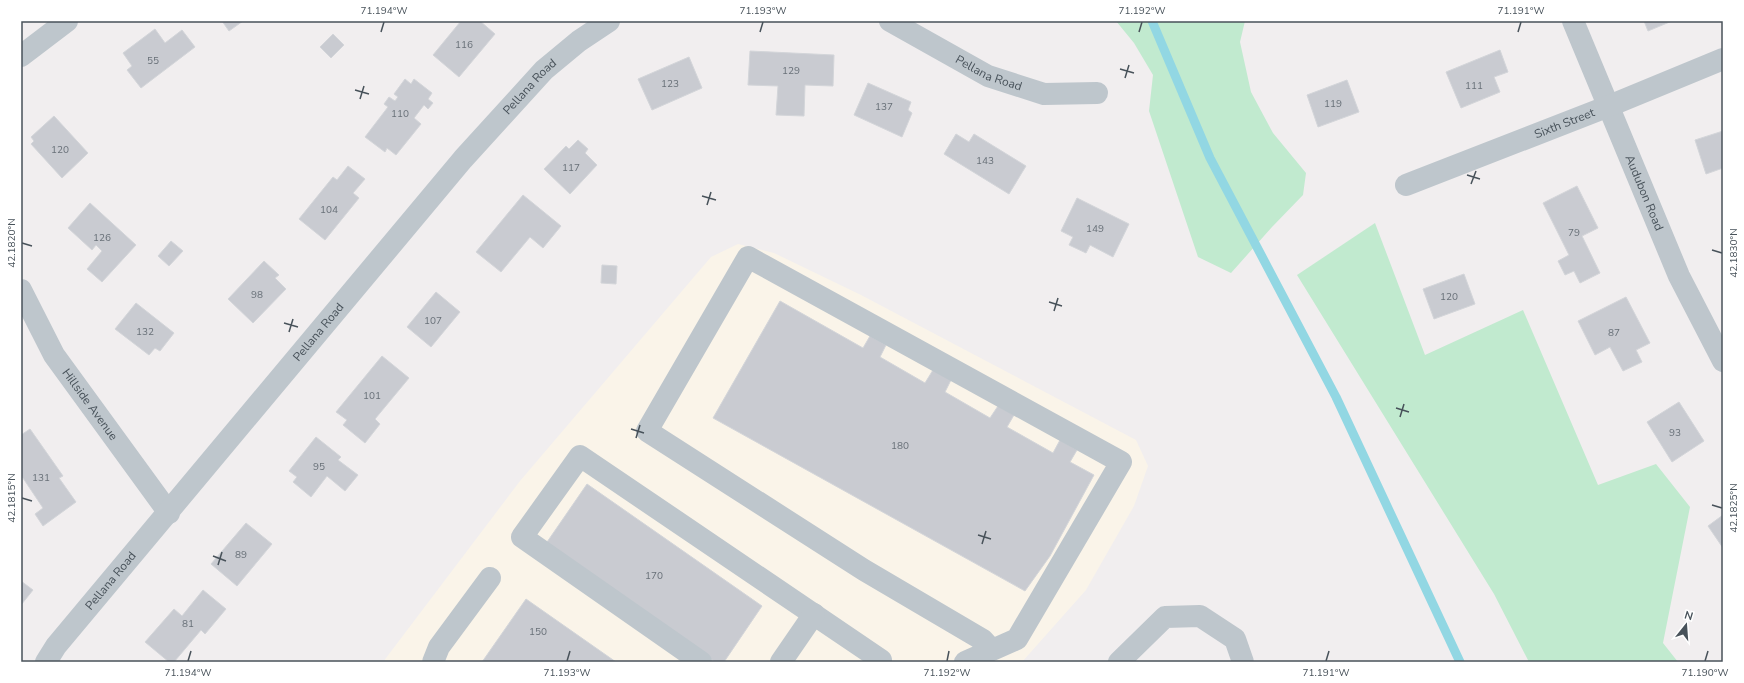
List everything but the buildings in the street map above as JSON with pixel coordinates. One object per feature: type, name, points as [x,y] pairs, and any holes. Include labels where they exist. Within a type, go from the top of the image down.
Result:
[{"type":"street","points":[[21,56],[67,21]]},
{"type":"street","name":"Pellana Road","points":[[46,662],[56,646],[463,159],[544,70],[579,41],[609,21]]},
{"type":"street","name":"Pellana Road","points":[[890,21],[988,76],[1044,94],[1097,93]]},
{"type":"street","name":"Audubon Road","points":[[1573,21],[1678,276],[1723,361]]},
{"type":"street","name":"Sixth Street","points":[[1406,185],[1609,106],[1723,59]]},
{"type":"street","points":[[965,662],[992,650],[1016,639],[1121,462],[748,257],[648,431],[864,570],[983,640],[992,650]]},
{"type":"street","name":"Hillside Avenue","points":[[21,290],[54,355],[169,512]]},
{"type":"street","points":[[702,662],[522,537],[580,456],[886,661]]},
{"type":"street","points":[[433,662],[439,646],[490,578]]},
{"type":"street","points":[[781,662],[814,614]]},
{"type":"street","points":[[1119,662],[1165,617],[1200,616],[1235,639],[1243,662]]},
{"type":"shaded area","points":[[738,244],[774,253],[861,295],[1136,440],[1148,466],[1134,506],[1086,590],[1022,662],[383,662],[520,481],[711,257]]},
{"type":"green space","points":[[1116,21],[1245,21],[1240,42],[1251,92],[1273,133],[1306,173],[1303,195],[1231,273],[1198,257],[1149,111],[1153,75],[1134,43]]},
{"type":"green space","points":[[1375,223],[1425,355],[1523,310],[1598,485],[1656,464],[1690,507],[1663,643],[1678,662],[1529,662],[1494,594],[1297,275]]},
{"type":"waterway","points":[[1152,21],[1210,158],[1336,397],[1460,662]]}]
